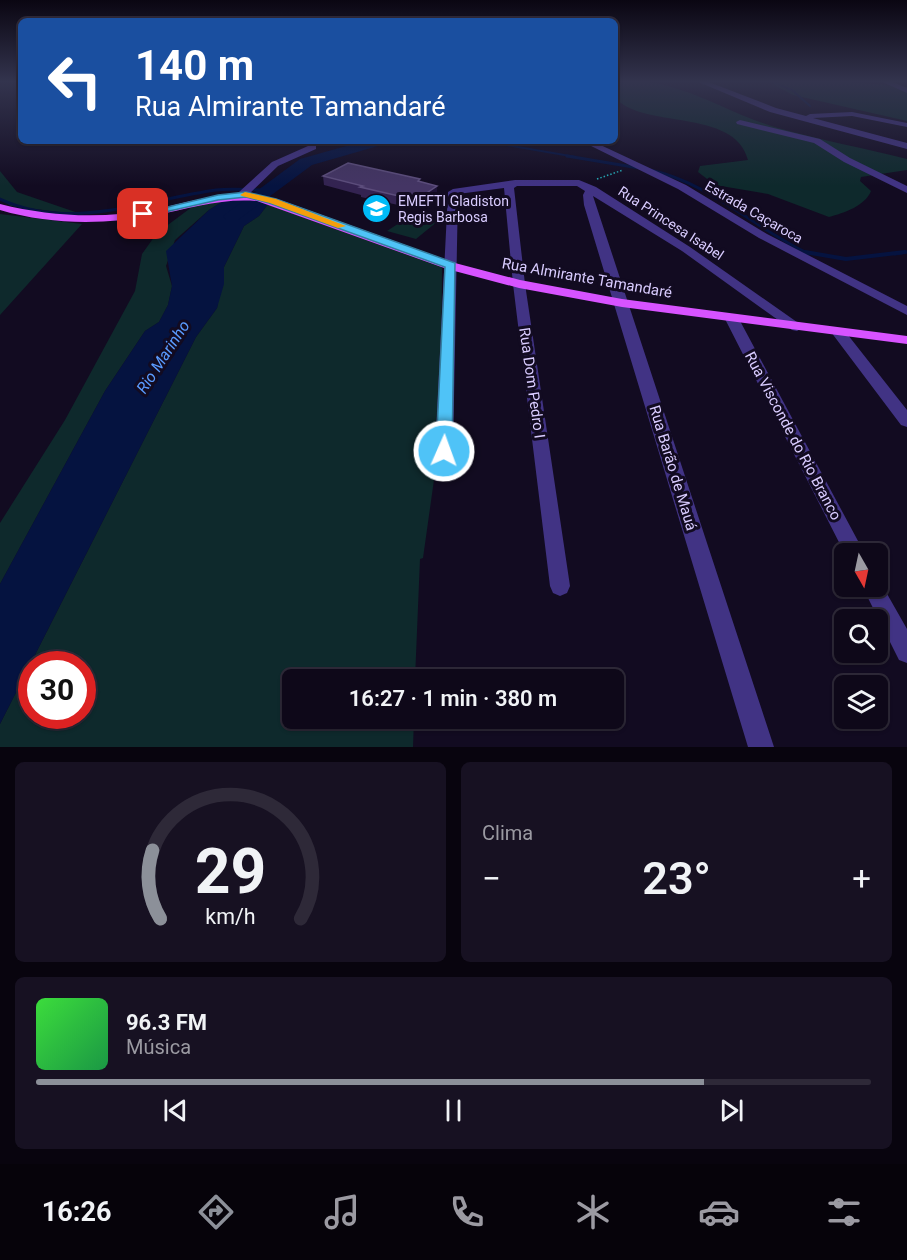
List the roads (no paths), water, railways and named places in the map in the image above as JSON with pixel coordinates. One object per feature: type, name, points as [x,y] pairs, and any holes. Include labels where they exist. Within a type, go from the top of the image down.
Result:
[{"type":"main road","name":"Rua Almirante Tamandaré","points":[[244,194],[273,201],[451,266],[519,284],[622,303],[732,319],[907,340]]},
{"type":"main road","points":[[0,207],[35,216],[104,218],[157,212],[244,194]]},
{"type":"street","points":[[794,116],[907,146]]},
{"type":"street","points":[[798,117],[819,116]]},
{"type":"street","points":[[863,116],[907,125]]},
{"type":"street","points":[[889,120],[898,116]]},
{"type":"street","points":[[740,122],[817,141],[847,160],[907,190]]},
{"type":"street","points":[[244,194],[275,164],[313,147],[312,144]]},
{"type":"street","name":"Estrada Caçaroca","points":[[592,144],[644,168],[713,205],[763,236],[907,311]]},
{"type":"street","name":"Rua Princesa Isabel","points":[[451,266],[453,192],[515,183],[574,182],[592,189],[686,249],[796,327]]},
{"type":"street","name":"Rua Dom Pedro I","points":[[515,183],[509,187],[519,284],[560,586]]},
{"type":"street","name":"Rua Barão de Mauá","points":[[592,189],[588,195],[590,205],[761,747]]},
{"type":"street","points":[[444,451],[451,266]]},
{"type":"street","name":"Rua Visconde do Rio Branco","points":[[732,319],[849,543]]},
{"type":"street","points":[[839,333],[907,422]]},
{"type":"street","points":[[878,597],[907,652]]},
{"type":"water","points":[[228,198],[246,198],[268,204],[259,216],[244,226],[224,267],[224,284],[217,308],[196,337],[37,651],[18,651],[18,688],[0,724],[0,584],[105,391],[145,331],[159,322],[168,305],[172,286],[166,251],[209,210]]},
{"type":"waterway","name":"Rio Marinho","points":[[232,216],[306,162],[369,144]]},
{"type":"waterway","points":[[500,144],[576,157]]},
{"type":"waterway","points":[[567,156],[639,168]]},
{"type":"waterway","points":[[650,170],[672,176],[712,195],[806,252]]},
{"type":"waterway","points":[[0,199],[27,208],[54,213],[81,213],[108,211],[216,190],[266,190]]},
{"type":"waterway","points":[[806,252],[846,259],[905,252]]},
{"type":"waterway","points":[[895,254],[907,252]]},
{"type":"place","name":"EMEFTI Gladiston Regis Barbosa","points":[[377,209]]}]
